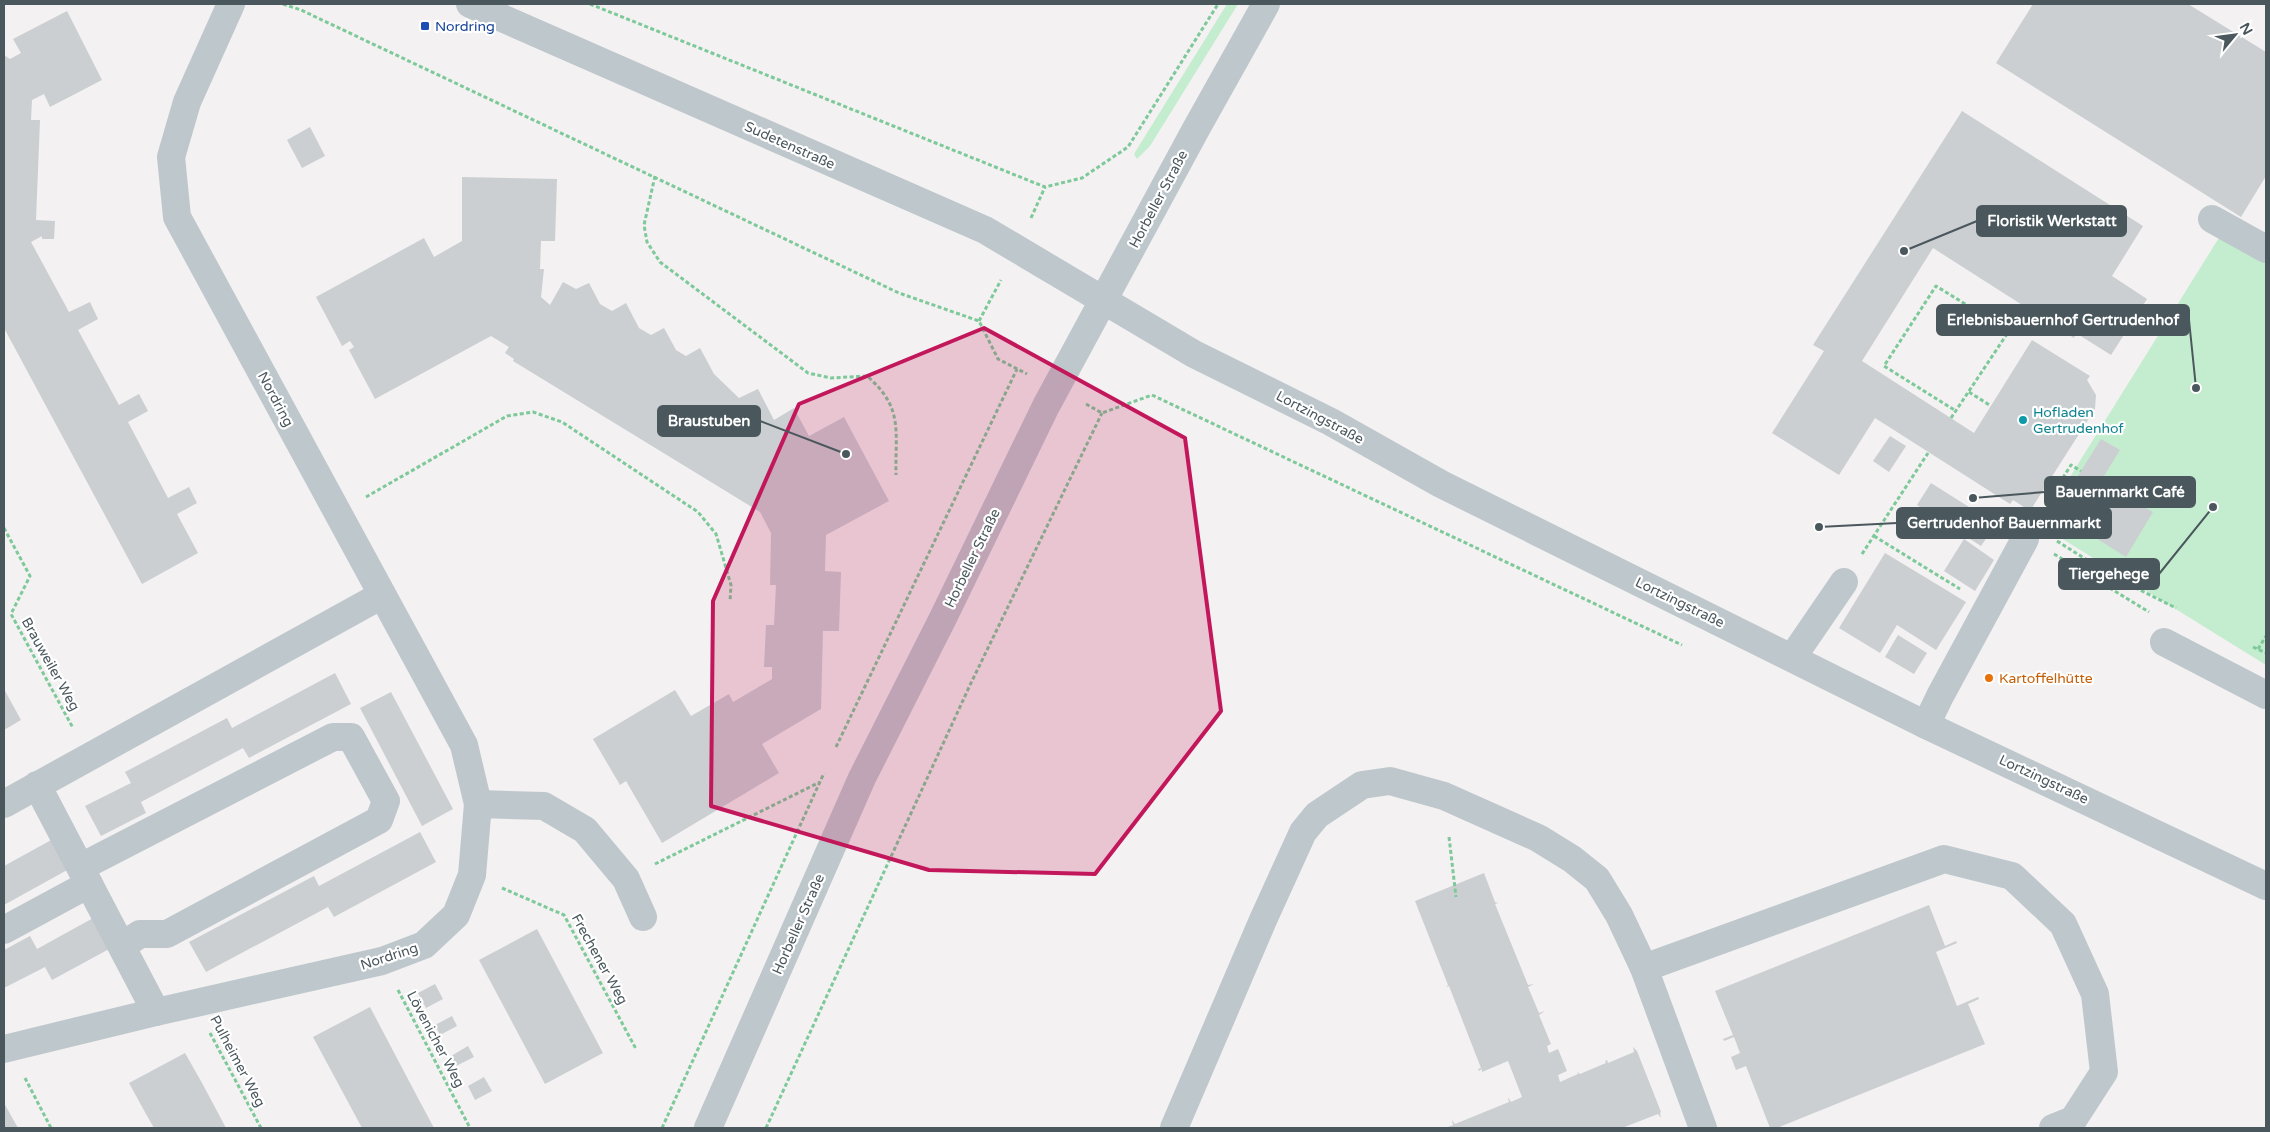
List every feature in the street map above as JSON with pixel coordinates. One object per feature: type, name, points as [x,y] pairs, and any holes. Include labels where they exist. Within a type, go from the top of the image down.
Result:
[{"type":"street","name":"Nordring","points":[[6,1048],[382,961],[424,945],[456,915],[472,875],[478,804],[464,745],[177,217],[171,157],[187,102],[231,4]]},
{"type":"street","name":"Sudetenstraße","points":[[470,4],[985,230],[1103,300]]},
{"type":"street","name":"Horbeller Straße","points":[[708,1128],[874,755],[1055,388],[1266,4]]},
{"type":"street","points":[[2212,219],[2266,249]]},
{"type":"street","name":"Lortzingstraße","points":[[1103,300],[1194,354],[1331,422],[1441,484],[1926,725],[2266,886]]},
{"type":"street","points":[[1926,725],[2028,534]]},
{"type":"street","points":[[1792,658],[1844,582]]},
{"type":"street","points":[[4,804],[382,595]]},
{"type":"street","points":[[2164,642],[2266,695]]},
{"type":"street","points":[[4,930],[85,876],[333,737],[351,737],[386,801],[379,820],[167,934],[140,934],[122,946]]},
{"type":"street","points":[[1174,1128],[1303,832],[1317,814],[1362,785],[1390,781],[1444,796],[1538,838],[1572,859],[1597,879],[1619,915],[1644,968],[1703,1128]]},
{"type":"street","points":[[37,785],[156,1012]]},
{"type":"street","points":[[478,804],[544,806],[585,830],[626,879],[644,917]]},
{"type":"street","points":[[1644,968],[1944,859],[2012,876],[2063,924],[2095,994],[2104,1072],[2073,1120],[2053,1128]]},
{"type":"path","points":[[283,4],[301,10],[655,176],[899,294],[979,321],[998,359],[1102,413]]},
{"type":"path","points":[[590,4],[1045,187],[1082,178],[1128,147],[1218,4]]},
{"type":"path","points":[[655,176],[644,225],[647,242],[660,262],[808,373],[831,378],[867,376],[882,389],[895,414],[896,475]]},
{"type":"path","points":[[1951,418],[1956,411],[1969,392],[2009,331],[1936,286],[1884,366],[1956,411]]},
{"type":"path","points":[[1969,392],[1991,406]]},
{"type":"path","points":[[766,1128],[972,683],[1102,413],[1152,395],[1690,648]]},
{"type":"path","points":[[338,513],[507,416],[533,412],[562,422],[698,512],[716,534],[731,585],[730,601]]},
{"type":"path","points":[[1844,582],[1928,453]]},
{"type":"path","points":[[2028,534],[2071,465],[2081,471]]},
{"type":"path","name":"Brauweiler Weg","points":[[4,528],[30,576],[11,614],[88,756]]},
{"type":"path","points":[[2028,534],[2061,543],[2114,577],[2184,612]]},
{"type":"path","points":[[2028,534],[2055,554],[2152,614]]},
{"type":"path","points":[[1874,536],[1988,606]]},
{"type":"path","points":[[2258,650],[2266,636]]},
{"type":"path","points":[[2252,646],[2266,654]]},
{"type":"path","points":[[626,879],[874,755]]},
{"type":"path","points":[[1444,796],[1456,897]]},
{"type":"path","name":"Frechener Weg","points":[[472,875],[564,914],[636,1049]]},
{"type":"path","name":"Lövenicher Weg","points":[[382,961],[470,1128]]},
{"type":"path","name":"Pulheimer Weg","points":[[194,1004],[261,1128]]},
{"type":"path","points":[[6,1048],[51,1128]]},
{"type":"highlighted area","points":[[984,328],[1185,438],[1221,711],[1095,874],[929,870],[711,806],[713,601],[799,404]]},
{"type":"green space","points":[[1227,4],[1238,4],[1150,146],[1137,159],[1134,154]]},
{"type":"green space","points":[[2222,233],[2266,251],[2266,665],[2040,525]]},
{"type":"building","points":[[2033,4],[2188,4],[2266,52],[2266,176],[2241,217],[1996,63]]},
{"type":"building","points":[[67,11],[102,80],[50,107],[44,94],[32,100],[31,120],[40,120],[36,220],[55,221],[54,239],[42,239],[42,236],[31,242],[69,312],[90,302],[98,319],[78,330],[119,405],[139,394],[148,411],[128,422],[168,498],[189,487],[197,503],[177,514],[198,553],[142,584],[4,328],[4,55],[10,59],[21,53],[13,39]]},
{"type":"building","points":[[1962,111],[2143,226],[2112,276],[2147,299],[2111,355],[2076,333],[2074,338],[1933,248],[1862,361],[1974,433],[2032,340],[2090,376],[2087,380],[2096,395],[2095,409],[2030,511],[2013,500],[2010,504],[1875,418],[1839,475],[1772,433],[1824,351],[1813,345]]},
{"type":"building","points":[[310,127],[325,156],[302,168],[287,140]]},
{"type":"building","points":[[462,177],[557,179],[555,241],[541,241],[540,269],[544,269],[541,297],[550,305],[563,282],[576,289],[589,283],[600,304],[612,311],[626,303],[639,328],[651,335],[664,328],[676,350],[686,356],[700,348],[714,374],[739,398],[758,389],[774,420],[794,408],[809,436],[844,417],[889,501],[826,535],[825,571],[841,572],[839,631],[823,631],[821,709],[762,744],[779,773],[662,843],[626,781],[620,785],[593,739],[675,690],[691,716],[729,694],[733,702],[772,679],[772,667],[764,667],[766,625],[774,625],[776,585],[770,585],[771,533],[760,512],[513,361],[514,359],[505,353],[509,347],[491,336],[375,399],[349,350],[354,347],[350,341],[342,346],[316,297],[424,238],[434,257],[462,241]]},
{"type":"building","points":[[1890,436],[1906,446],[1889,472],[1873,461]]},
{"type":"building","points":[[2101,439],[2120,450],[2080,515],[2061,503]]},
{"type":"building","points":[[2103,482],[2153,512],[2126,557],[2077,526]]},
{"type":"building","points":[[1931,483],[1996,524],[1981,546],[1917,505]]},
{"type":"building","points":[[1964,539],[1994,560],[1975,591],[1944,571]]},
{"type":"building","points":[[1885,553],[1966,602],[1936,650],[1897,625],[1880,653],[1839,628]]},
{"type":"building","points":[[1898,635],[1927,653],[1914,674],[1885,657]]},
{"type":"building","points":[[335,673],[351,704],[249,758],[243,748],[141,802],[146,813],[101,836],[85,806],[131,783],[125,772],[227,718],[232,728]]},
{"type":"building","points":[[4,689],[21,720],[4,730]]},
{"type":"building","points":[[391,692],[453,809],[422,826],[360,708]]},
{"type":"building","points":[[420,832],[436,862],[334,917],[328,907],[206,972],[189,942],[314,876],[319,886]]},
{"type":"building","points":[[53,839],[69,869],[4,905],[4,866]]},
{"type":"building","points":[[1484,873],[1495,902],[1498,903],[1495,904],[1528,985],[1534,984],[1528,987],[1539,1013],[1545,1011],[1539,1015],[1551,1044],[1547,1046],[1549,1053],[1558,1049],[1567,1071],[1558,1075],[1560,1082],[1578,1074],[1577,1072],[1580,1074],[1606,1063],[1605,1061],[1607,1060],[1608,1063],[1634,1052],[1633,1047],[1637,1051],[1661,1112],[1661,1118],[1658,1114],[1622,1128],[1445,1128],[1453,1125],[1452,1120],[1455,1124],[1509,1102],[1508,1097],[1511,1102],[1522,1097],[1508,1061],[1482,1072],[1482,1069],[1479,1071],[1478,1069],[1481,1068],[1449,986],[1446,987],[1448,985],[1415,901]]},
{"type":"building","points":[[1929,905],[1945,946],[1956,941],[1957,943],[1936,952],[1957,1006],[1978,997],[1979,999],[1968,1004],[1985,1044],[1777,1128],[1770,1128],[1746,1066],[1736,1070],[1731,1057],[1740,1053],[1734,1037],[1724,1041],[1723,1039],[1733,1035],[1715,991]]},
{"type":"building","points":[[95,917],[111,948],[52,980],[45,967],[4,988],[4,950],[30,936],[37,949]]},
{"type":"building","points":[[537,929],[603,1053],[545,1084],[479,960]]},
{"type":"building","points":[[435,984],[443,999],[426,1008],[418,993]]},
{"type":"building","points":[[370,1007],[434,1128],[362,1128],[313,1037]]},
{"type":"building","points":[[452,1016],[457,1026],[440,1035],[435,1025]]},
{"type":"building","points":[[468,1046],[474,1057],[456,1066],[451,1056]]},
{"type":"building","points":[[185,1053],[226,1128],[154,1128],[129,1083]]},
{"type":"building","points":[[484,1077],[492,1091],[475,1100],[468,1086]]},
{"type":"building","points":[[4,1103],[18,1128],[4,1128]]},
{"type":"place","name":"Nordring","points":[[425,26]]},
{"type":"place","name":"Floristik Werkstatt","points":[[1904,251]]},
{"type":"place","name":"Erlebnisbauernhof Gertrudenhof","points":[[2196,388]]},
{"type":"place","name":"Hofladen Gertrudenhof","points":[[2023,420]]},
{"type":"place","name":"Braustuben","points":[[846,454]]},
{"type":"place","name":"Bauernmarkt Café","points":[[1973,498]]},
{"type":"place","name":"Tiergehege","points":[[2213,507]]},
{"type":"place","name":"Gertrudenhof Bauernmarkt","points":[[1819,527]]},
{"type":"place","name":"Kartoffelhütte","points":[[1989,678]]}]
